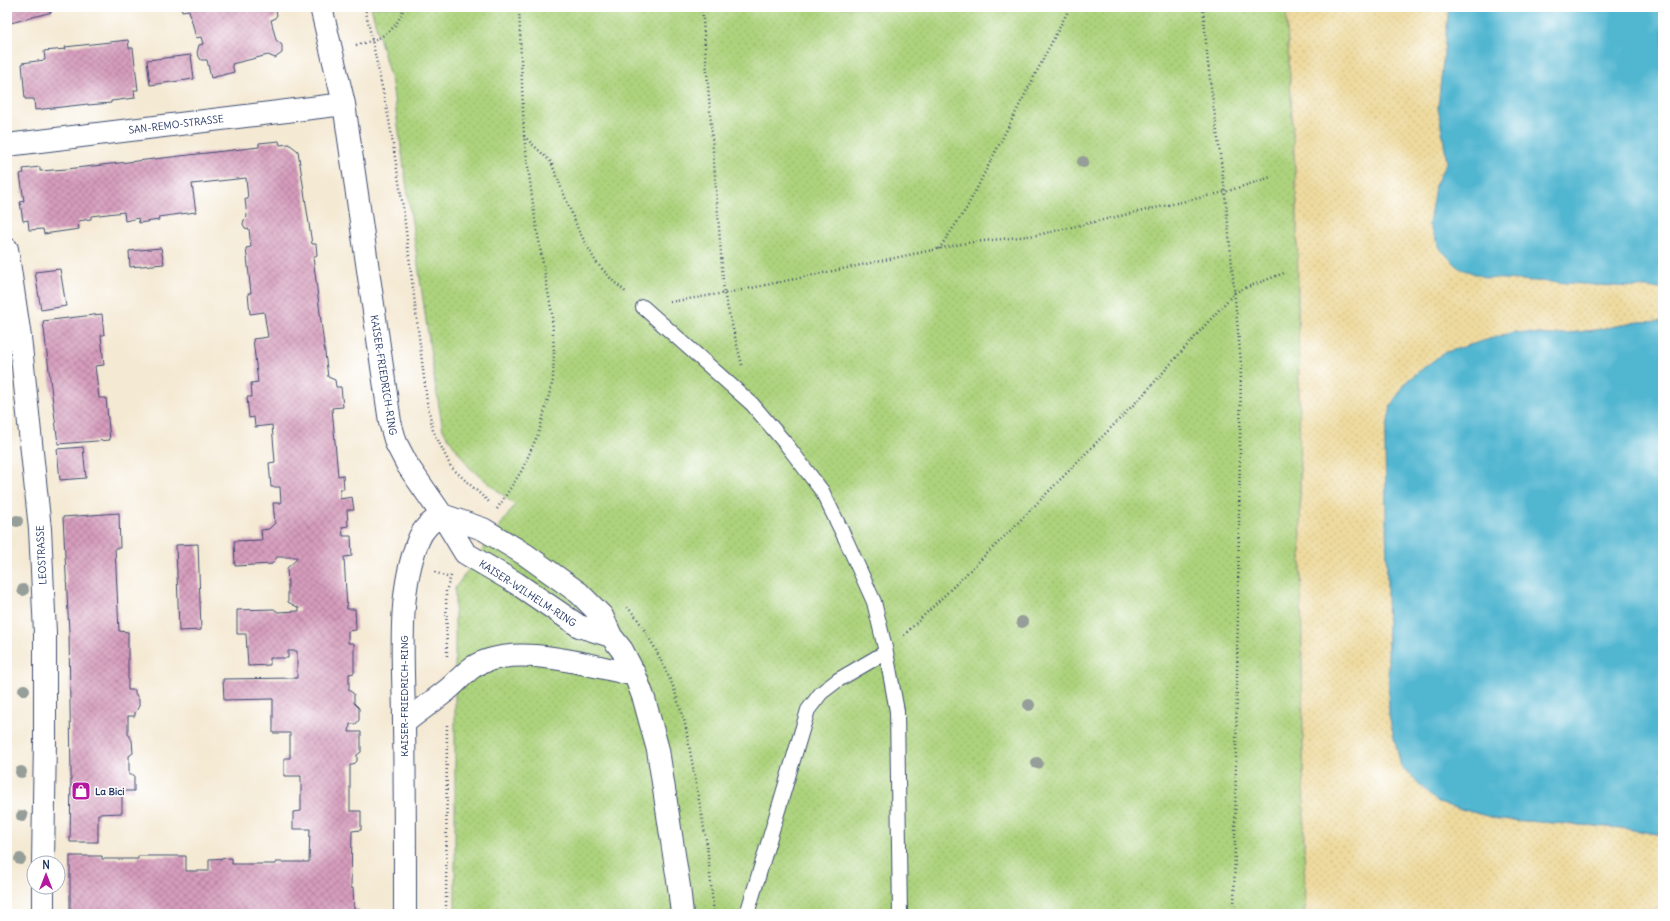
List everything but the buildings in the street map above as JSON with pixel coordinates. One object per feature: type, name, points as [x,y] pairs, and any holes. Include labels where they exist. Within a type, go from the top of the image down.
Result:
[{"type":"street","name":"KAISER-FRIEDRICH-RING","points":[[321,7],[333,50],[344,104],[390,422],[396,444],[408,466],[442,515],[427,525],[418,539],[411,562],[406,600],[403,633],[405,914]]},
{"type":"street","name":"SAN-REMO-STRASSE","points":[[7,145],[344,104]]},
{"type":"street","name":"LEOSTRASSE","points":[[7,250],[20,337],[40,529],[45,633],[43,855]]},
{"type":"street","name":"KAISER-WILHELM-RING","points":[[442,515],[465,553],[516,582],[579,626],[611,636]]},
{"type":"street","points":[[442,515],[483,529],[526,555],[573,588],[602,616],[611,636],[622,650],[635,675],[644,699],[658,750],[682,914]]},
{"type":"street","points":[[404,723],[474,667],[508,656],[530,655],[551,658],[635,675]]},
{"type":"street","points":[[43,895],[43,914]]},
{"type":"lane","points":[[643,307],[752,404],[786,444],[822,491],[874,602],[886,652],[897,711],[900,914]]},
{"type":"lane","points":[[747,914],[808,710],[821,693],[838,680],[886,652]]},
{"type":"path","points":[[365,7],[389,120],[402,200],[427,402],[433,430],[451,467],[491,503]]},
{"type":"path","points":[[333,50],[373,41],[385,35],[395,27],[402,15],[404,7]]},
{"type":"path","points":[[497,509],[522,470],[539,432],[553,380],[554,352],[552,314],[524,136],[519,7]]},
{"type":"path","points":[[702,7],[724,293],[743,367]]},
{"type":"path","points":[[939,249],[966,209],[1070,7]]},
{"type":"path","points":[[1203,7],[1208,64],[1225,192],[1235,292],[1240,363],[1234,914]]},
{"type":"path","points":[[524,136],[551,162],[578,229],[596,262],[614,282],[643,307],[724,293],[966,243],[1037,235],[1225,192],[1271,177]]},
{"type":"path","points":[[886,652],[1009,532],[1142,396],[1235,292],[1284,273]]},
{"type":"green space","points":[[371,7],[1286,7],[1297,204],[1305,914],[455,914],[455,588],[515,505],[469,467],[443,430],[392,84]]},
{"type":"sand","points":[[1286,7],[1449,7],[1438,107],[1447,161],[1435,186],[1599,284],[1663,289],[1663,321],[1638,322],[1595,330],[1551,335],[1513,332],[1408,380],[1391,405],[1385,439],[1389,716],[1401,766],[1439,803],[1498,819],[1622,828],[1663,835],[1663,901],[1651,914],[1305,914],[1297,204]]},
{"type":"water","points":[[1449,7],[1663,7],[1663,289],[1486,278],[1459,268],[1441,250],[1429,225],[1435,186],[1447,161],[1438,107]]},
{"type":"water","points":[[1663,321],[1663,835],[1622,828],[1498,819],[1438,803],[1401,766],[1389,716],[1385,439],[1391,405],[1408,380],[1443,353],[1513,332],[1551,335],[1595,330],[1638,322]]},
{"type":"place","name":"La Bici","points":[[81,791]]}]
